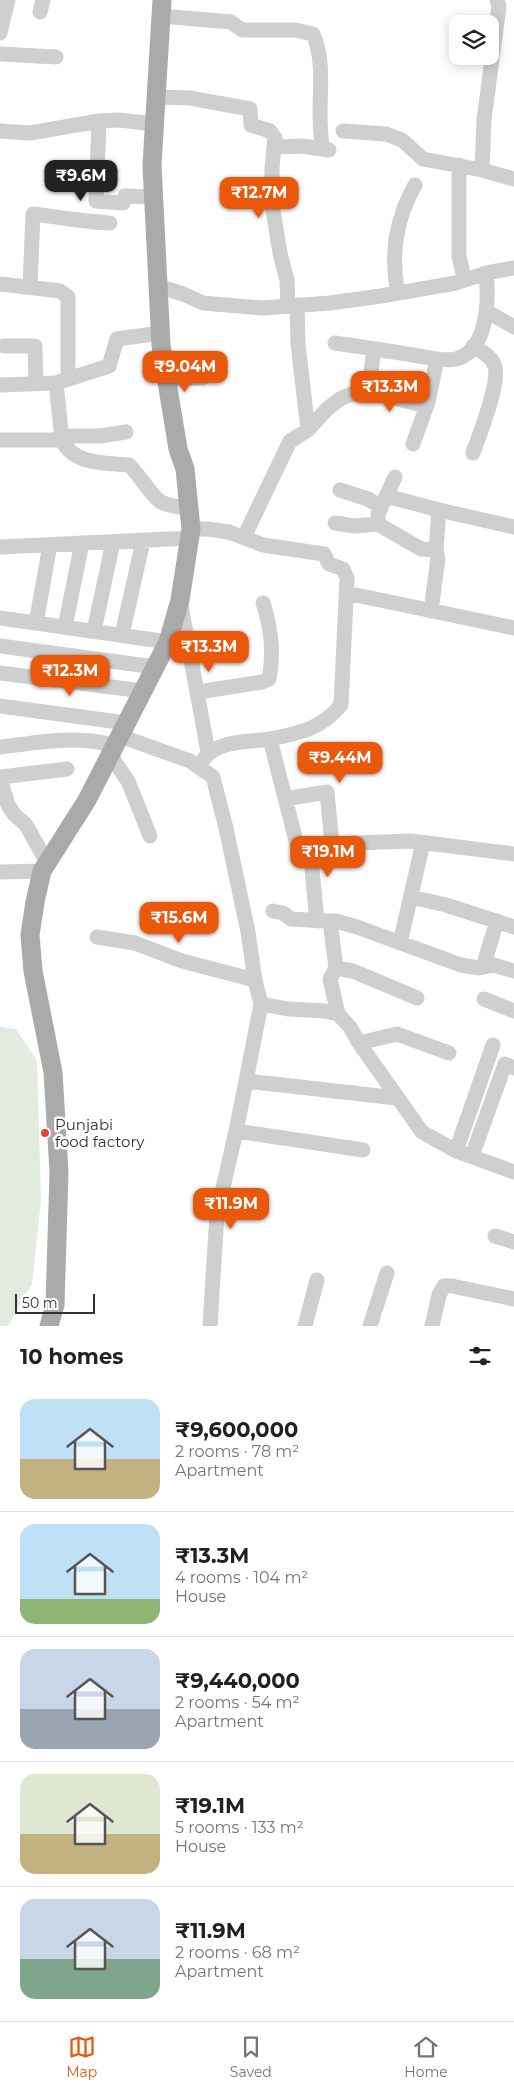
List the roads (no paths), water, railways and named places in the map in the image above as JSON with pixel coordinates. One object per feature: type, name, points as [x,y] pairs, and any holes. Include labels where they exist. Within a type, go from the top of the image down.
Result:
[{"type":"main road","points":[[49,1326],[55,1305],[59,1172],[53,1072],[33,971],[30,935],[35,902],[44,867],[87,800],[168,642],[180,600],[191,534],[185,469],[178,449],[160,333],[152,165],[162,8]]},
{"type":"street","points":[[0,33],[8,0]]},
{"type":"street","points":[[482,170],[484,120],[499,6],[497,0]]},
{"type":"street","points":[[162,8],[231,22],[242,30],[295,30],[313,34],[318,45],[321,66],[320,114],[326,150],[302,146],[274,147]]},
{"type":"street","points":[[0,54],[56,57]]},
{"type":"street","points":[[157,97],[190,98],[250,109],[251,125],[270,131],[275,138],[272,168],[272,204],[280,253],[292,306],[308,430]]},
{"type":"street","points":[[0,130],[30,133],[99,121],[119,120],[155,124]]},
{"type":"street","points":[[99,121],[96,201],[123,203],[124,196],[154,197]]},
{"type":"street","points":[[343,131],[386,134],[402,140],[423,160],[482,170],[514,178]]},
{"type":"street","points":[[458,166],[460,256],[464,278]]},
{"type":"street","points":[[398,293],[394,275],[396,237],[402,209],[415,185]]},
{"type":"street","points":[[30,286],[33,214],[68,217],[84,222],[110,222]]},
{"type":"street","points":[[158,286],[183,294],[203,304],[263,308],[330,303],[398,293],[456,283],[464,278],[514,268]]},
{"type":"street","points":[[334,343],[455,360],[469,352],[479,336],[488,312],[486,273]]},
{"type":"street","points":[[0,284],[60,291],[68,297],[62,381],[62,438],[65,446],[91,462],[129,465],[139,474],[152,495],[161,502],[189,509]]},
{"type":"street","points":[[488,312],[514,327]]},
{"type":"street","points":[[0,385],[62,381],[109,366],[117,339],[160,333]]},
{"type":"street","points":[[4,346],[35,346],[36,384]]},
{"type":"street","points":[[473,346],[488,356],[495,367],[495,383],[473,453]]},
{"type":"street","points":[[244,537],[290,442],[308,430],[326,409],[340,399],[361,390],[370,380],[374,349]]},
{"type":"street","points":[[413,444],[426,406],[437,358]]},
{"type":"street","points":[[166,379],[202,378]]},
{"type":"street","points":[[361,390],[426,406]]},
{"type":"street","points":[[0,440],[100,436],[126,432]]},
{"type":"street","points":[[378,524],[378,514],[395,477]]},
{"type":"street","points":[[340,490],[368,499],[440,510],[514,527]]},
{"type":"street","points":[[431,611],[438,558],[436,550],[440,510]]},
{"type":"street","points":[[336,523],[354,526],[378,524],[420,549],[436,550]]},
{"type":"street","points":[[0,547],[143,541],[191,534],[208,529],[229,532],[263,544],[324,554],[329,564],[343,569],[348,578],[341,705],[331,718],[304,732],[222,746],[208,752],[199,768]]},
{"type":"street","points":[[122,636],[143,541]]},
{"type":"street","points":[[94,631],[114,542]]},
{"type":"street","points":[[65,627],[82,543]]},
{"type":"street","points":[[36,623],[50,544]]},
{"type":"street","points":[[347,597],[356,595],[514,628]]},
{"type":"street","points":[[180,600],[208,752]]},
{"type":"street","points":[[198,692],[262,682],[269,679],[272,662],[267,614],[263,603]]},
{"type":"street","points":[[0,618],[168,642]]},
{"type":"street","points":[[0,646],[155,667]]},
{"type":"street","points":[[0,673],[143,690]]},
{"type":"street","points":[[0,706],[190,761],[213,777],[248,932],[255,980],[261,1004],[236,1131],[217,1214],[210,1326]]},
{"type":"street","points":[[270,739],[297,845],[411,842],[514,854]]},
{"type":"street","points":[[0,747],[58,740],[118,740]]},
{"type":"street","points":[[118,740],[128,781],[150,836]]},
{"type":"street","points":[[0,872],[44,867],[26,825],[14,814],[8,805],[0,778],[67,769]]},
{"type":"street","points":[[285,799],[327,792],[332,844]]},
{"type":"street","points":[[400,943],[423,843]]},
{"type":"street","points":[[307,845],[310,849],[323,921],[336,968],[330,979],[338,1014],[350,1027],[359,1043],[422,1132],[456,1151],[514,1172]]},
{"type":"street","points":[[411,897],[446,905],[514,927]]},
{"type":"street","points":[[273,911],[283,913],[291,919],[336,920],[357,926],[461,966],[494,966],[514,971]]},
{"type":"street","points":[[483,967],[497,921]]},
{"type":"street","points":[[98,937],[135,943],[182,961],[255,980]]},
{"type":"street","points":[[336,968],[353,971],[418,998]]},
{"type":"street","points":[[484,999],[514,1011]]},
{"type":"street","points":[[261,1004],[288,1009],[325,1010],[338,1014]]},
{"type":"street","points":[[359,1043],[396,1034],[449,1053]]},
{"type":"street","points":[[456,1151],[493,1045]]},
{"type":"street","points":[[472,1156],[505,1064],[514,1068]]},
{"type":"street","points":[[246,1081],[397,1098]]},
{"type":"street","points":[[465,1124],[482,1130]]},
{"type":"street","points":[[236,1131],[362,1150]]},
{"type":"street","points":[[495,1236],[514,1242]]},
{"type":"street","points":[[370,1326],[387,1273]]},
{"type":"street","points":[[305,1326],[317,1280]]},
{"type":"street","points":[[432,1326],[439,1296],[444,1286],[514,1299]]},
{"type":"place","name":"Punjabi food factory","points":[[45,1133]]}]
